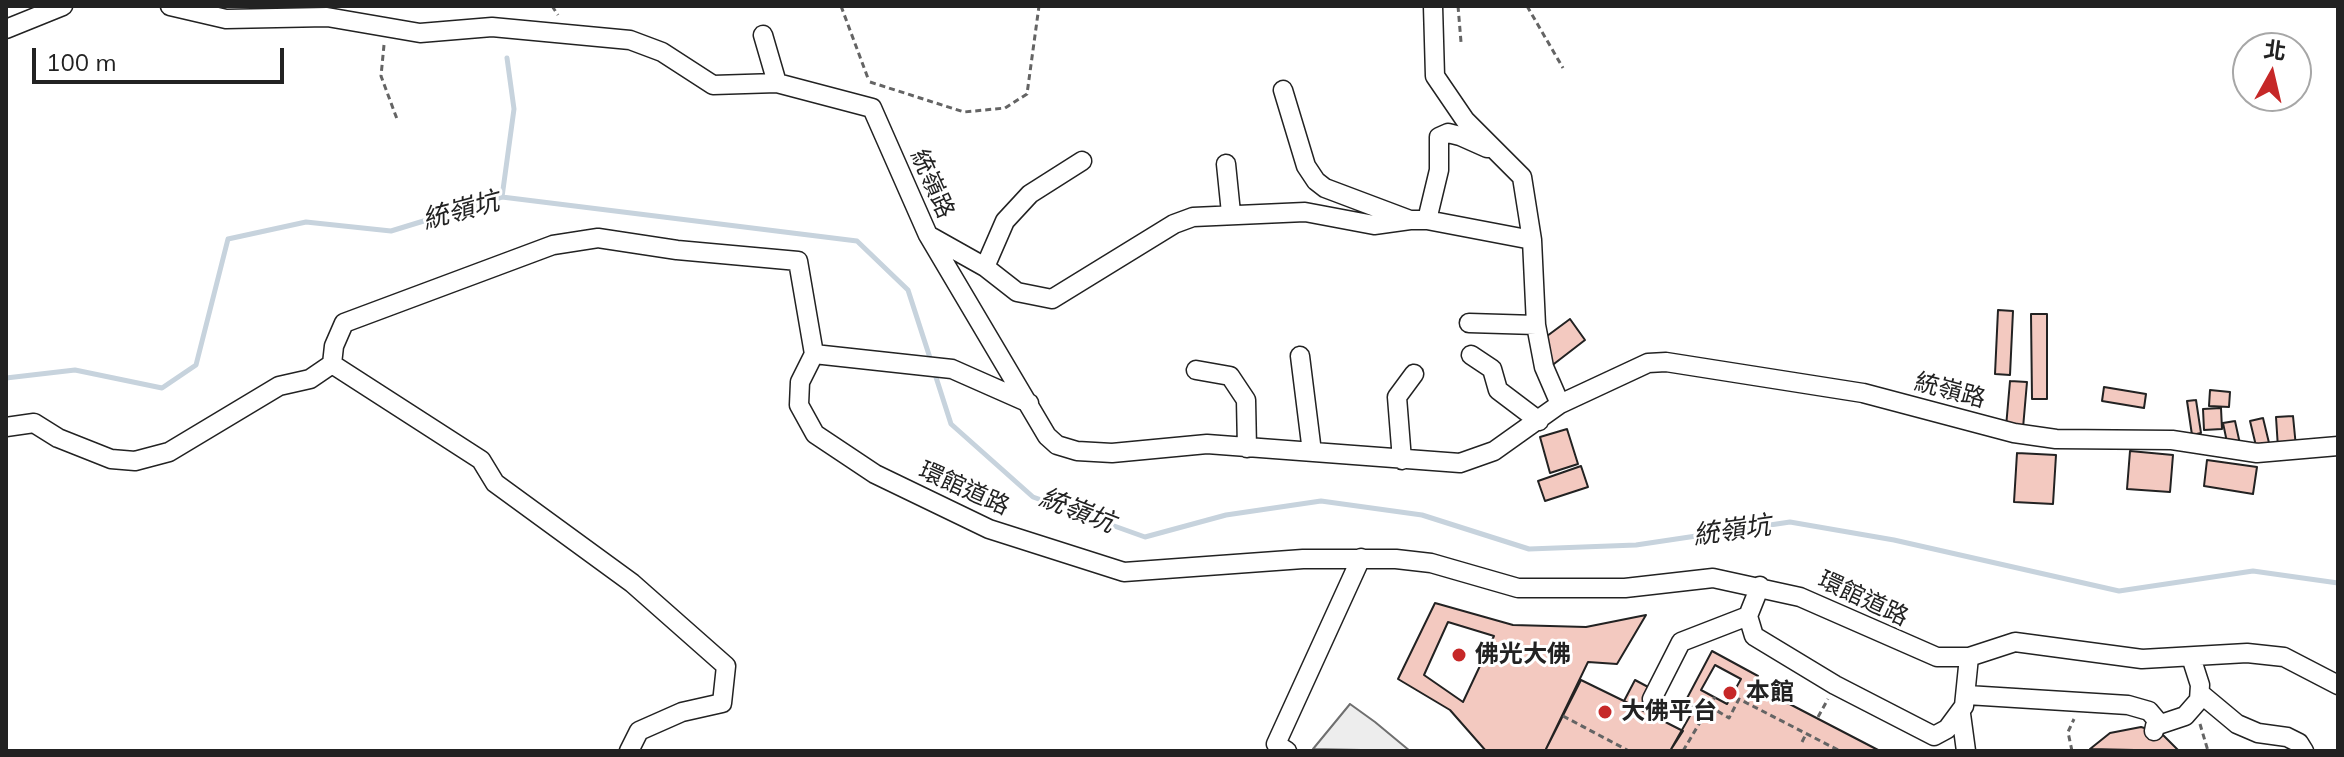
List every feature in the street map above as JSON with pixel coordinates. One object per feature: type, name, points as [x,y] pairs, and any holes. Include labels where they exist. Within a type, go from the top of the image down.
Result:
[{"type":"street","points":[[6,29],[63,6]]},
{"type":"street","points":[[170,6],[226,19],[327,17],[420,33],[492,27],[630,40],[662,52],[713,85],[777,83],[872,108]]},
{"type":"street","points":[[1433,6],[1435,76],[1465,120],[1522,177],[1532,240],[1536,325],[1544,367],[1560,404]]},
{"type":"street","points":[[763,35],[777,83]]},
{"type":"street","points":[[1283,90],[1306,166],[1325,188],[1419,220],[1532,240]]},
{"type":"street","name":"統嶺路","points":[[872,108],[928,235],[1047,436],[1057,445],[1077,451],[1112,453],[1207,444],[1460,463],[1479,458],[1539,421],[1560,404],[1648,363],[1666,362],[1863,393],[2014,433],[2056,439],[2172,440],[2257,453],[2338,446]]},
{"type":"street","points":[[1419,220],[1439,170],[1439,137],[1448,133],[1460,136],[1504,156]]},
{"type":"street","points":[[985,267],[1005,221],[1030,194],[1082,161]]},
{"type":"street","points":[[1226,164],[1231,213]]},
{"type":"street","points":[[928,235],[985,267],[1017,292],[1052,299],[1174,224],[1193,217],[1231,213],[1318,213],[1374,225],[1419,220]]},
{"type":"street","points":[[6,427],[34,423],[58,438],[111,459],[135,461],[169,452],[279,386],[310,379],[332,364],[334,346],[344,323],[553,245],[598,238],[677,250],[798,261],[814,354],[952,369],[1029,403]]},
{"type":"street","points":[[1469,323],[1536,325]]},
{"type":"street","name":"環館道路","points":[[814,354],[800,382],[799,405],[815,434],[875,474],[989,529],[1124,572],[1303,559],[1361,558],[1431,563],[1518,588],[1625,588],[1713,578],[1800,597],[1937,657],[1969,657],[2020,642],[2142,659],[2247,653],[2284,657],[2338,685]]},
{"type":"street","points":[[1471,355],[1492,369],[1498,390],[1539,421]]},
{"type":"street","points":[[1300,356],[1312,452]]},
{"type":"street","points":[[332,364],[481,460],[495,483],[632,583],[726,666],[722,703],[682,712],[639,731],[629,751]]},
{"type":"street","points":[[1196,370],[1230,376],[1246,400],[1247,448]]},
{"type":"street","points":[[1402,460],[1397,397],[1414,374]]},
{"type":"street","points":[[1287,751],[1276,744],[1361,558]]},
{"type":"street","points":[[1760,586],[1748,616],[1754,636],[1835,685],[1931,735],[1941,734],[1961,714]]},
{"type":"street","points":[[1652,699],[1681,642],[1748,616]]},
{"type":"street","points":[[1966,751],[1961,714],[1967,695],[1969,657]]},
{"type":"street","points":[[1967,695],[2080,705],[2128,705],[2149,711],[2157,727],[2185,716],[2197,702],[2191,657]]},
{"type":"street","points":[[2197,702],[2258,733],[2287,737],[2299,743],[2304,751]]},
{"type":"path","points":[[841,6],[870,82],[872,108]]},
{"type":"path","points":[[870,82],[964,112],[1005,108],[1027,94],[1039,6]]},
{"type":"path","points":[[1458,6],[1461,42]]},
{"type":"path","points":[[1527,6],[1563,68]]},
{"type":"path","points":[[385,26],[381,76],[397,119]]},
{"type":"path","points":[[1683,751],[1715,697]]},
{"type":"path","points":[[1709,706],[1729,718],[1739,699],[1840,751]]},
{"type":"path","points":[[2197,702],[2208,751]]},
{"type":"path","points":[[2072,751],[2068,732],[2080,705]]},
{"type":"path","points":[[1563,716],[1629,751]]},
{"type":"path","points":[[1802,742],[1806,734]]},
{"type":"shaded area","points":[[1350,704],[1375,722],[1410,751],[1313,749]]},
{"type":"building","points":[[1998,310],[2013,311],[2010,375],[1995,374]]},
{"type":"building","points":[[2031,314],[2047,314],[2047,399],[2032,399]]},
{"type":"building","points":[[1570,319],[1585,340],[1550,367],[1543,339]]},
{"type":"building","points":[[2010,381],[2027,382],[2023,428],[2006,427]]},
{"type":"building","points":[[2104,387],[2146,394],[2144,408],[2102,401]]},
{"type":"building","points":[[2210,390],[2230,392],[2229,407],[2209,406]]},
{"type":"building","points":[[2196,400],[2201,433],[2192,435],[2187,401]]},
{"type":"building","points":[[2221,408],[2222,429],[2204,430],[2203,409]]},
{"type":"building","points":[[2293,416],[2296,447],[2278,448],[2276,417]]},
{"type":"building","points":[[2263,418],[2270,447],[2257,450],[2250,421]]},
{"type":"building","points":[[2235,421],[2240,444],[2228,447],[2223,423]]},
{"type":"building","points":[[1567,429],[1578,464],[1550,473],[1540,437]]},
{"type":"building","points":[[2130,451],[2173,455],[2170,492],[2127,489]]},
{"type":"building","points":[[2017,453],[2056,455],[2053,504],[2014,502]]},
{"type":"building","points":[[2207,460],[2257,467],[2253,494],[2204,486]]},
{"type":"building","points":[[1581,466],[1588,487],[1545,501],[1538,481]]},
{"type":"building","points":[[1435,603],[1513,625],[1586,627],[1646,615],[1617,664],[1588,662],[1545,751],[1486,751],[1450,710],[1398,679]]},
{"type":"building","name":"佛光大佛","points":[[1448,622],[1494,636],[1463,702],[1424,675]]},
{"type":"building","name":"本館","points":[[1712,651],[1758,676],[1753,685],[1880,751],[1670,751],[1695,707],[1685,702]]},
{"type":"building","points":[[1715,665],[1741,679],[1727,704],[1701,690]]},
{"type":"building","name":"大佛平台","points":[[1581,680],[1683,731],[1670,751],[1545,751]]},
{"type":"building","points":[[1635,680],[1650,688],[1639,709],[1624,701]]},
{"type":"building","points":[[2141,727],[2161,733],[2179,751],[2090,749],[2110,733]]},
{"type":"waterway","points":[[502,197],[514,109],[507,58]]},
{"type":"waterway","name":"統嶺坑","points":[[6,378],[75,370],[162,388],[196,365],[228,239],[306,222],[391,231],[502,197],[857,241],[908,290],[931,361]]},
{"type":"waterway","name":"統嶺坑","points":[[934,371],[951,424],[1033,497],[1145,537],[1226,515],[1321,501],[1422,515],[1529,549],[1636,545],[1790,522],[1894,540],[2119,591],[2253,571],[2338,583]]},
{"type":"place","name":"佛光大佛","points":[[1459,655]]},
{"type":"place","name":"本館","points":[[1730,693]]},
{"type":"place","name":"大佛平台","points":[[1605,712]]}]
